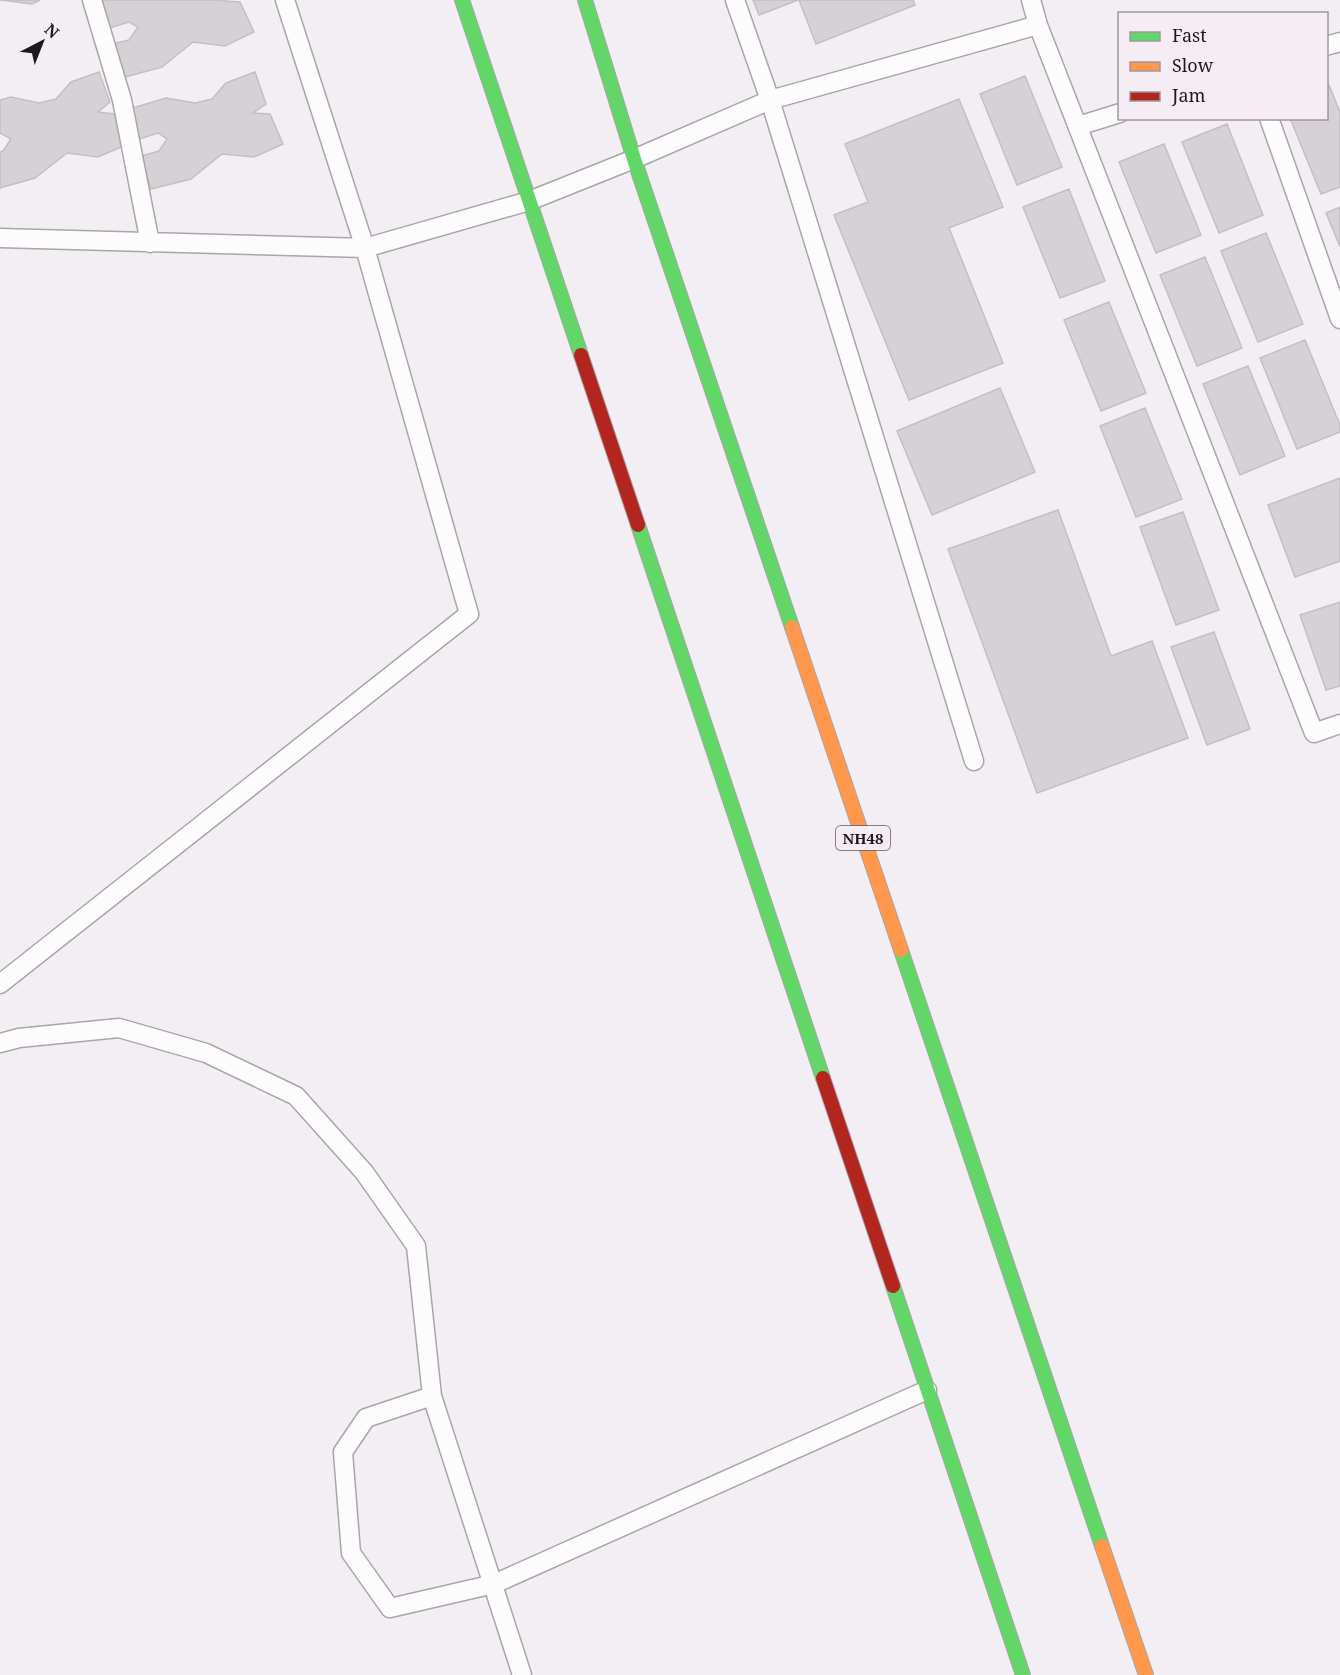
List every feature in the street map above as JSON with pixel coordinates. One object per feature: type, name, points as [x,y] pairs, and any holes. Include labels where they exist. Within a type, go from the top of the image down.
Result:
[{"type":"highway","points":[[462,0],[1023,1675]]},
{"type":"highway","name":"NH48","points":[[585,0],[634,159],[1146,1675]]},
{"type":"lane","points":[[92,0],[122,100],[150,243]]},
{"type":"lane","points":[[0,984],[469,614],[365,249],[285,0]]},
{"type":"lane","points":[[735,0],[770,100],[974,761]]},
{"type":"lane","points":[[1031,0],[1038,25],[1314,733],[1340,724]]},
{"type":"lane","points":[[0,238],[365,249],[529,201],[634,159],[770,100],[1038,25]]},
{"type":"lane","points":[[1078,126],[1118,113]]},
{"type":"lane","points":[[1270,120],[1340,319]]},
{"type":"lane","points":[[0,1043],[19,1038],[119,1028],[206,1053],[296,1096],[364,1172],[416,1246],[432,1396],[522,1675]]},
{"type":"lane","points":[[432,1396],[366,1419],[343,1452],[351,1552],[390,1608],[494,1584],[927,1390]]},
{"type":"building","points":[[0,0],[40,0],[32,4]]},
{"type":"building","points":[[101,0],[240,2],[254,32],[225,46],[193,42],[162,67],[121,78],[112,44],[129,40],[138,27],[129,22],[109,28]]},
{"type":"building","points":[[753,0],[798,0],[759,15]]},
{"type":"building","points":[[799,0],[913,0],[915,5],[816,44]]},
{"type":"building","points":[[99,72],[110,102],[98,112],[114,114],[128,144],[98,157],[67,153],[35,178],[0,188],[0,152],[11,139],[0,133],[0,100],[11,97],[39,103],[56,99],[71,82]]},
{"type":"building","points":[[255,72],[266,104],[253,113],[270,114],[283,144],[254,157],[222,154],[191,179],[151,189],[141,156],[159,151],[167,139],[158,133],[139,139],[129,109],[166,98],[195,103],[212,99],[226,83]]},
{"type":"building","points":[[1025,76],[1062,167],[1017,185],[980,94]]},
{"type":"building","points":[[1328,85],[1340,112],[1340,187],[1321,194],[1291,120],[1328,120]]},
{"type":"building","points":[[959,99],[1003,207],[949,228],[1003,363],[909,400],[834,215],[868,202],[845,144]]},
{"type":"building","points":[[1227,124],[1263,215],[1219,233],[1182,142]]},
{"type":"building","points":[[1164,144],[1201,235],[1156,253],[1119,162]]},
{"type":"building","points":[[1069,189],[1105,281],[1060,298],[1023,207]]},
{"type":"building","points":[[1340,207],[1340,247],[1326,213]]},
{"type":"building","points":[[1266,233],[1303,324],[1258,342],[1221,251]]},
{"type":"building","points":[[1205,257],[1242,348],[1197,366],[1160,275]]},
{"type":"building","points":[[1109,302],[1146,393],[1101,411],[1064,320]]},
{"type":"building","points":[[1305,340],[1340,425],[1340,432],[1297,449],[1260,358]]},
{"type":"building","points":[[1248,366],[1285,456],[1240,475],[1203,384]]},
{"type":"building","points":[[1000,388],[1035,472],[932,515],[897,431]]},
{"type":"building","points":[[1145,408],[1182,499],[1136,517],[1100,426]]},
{"type":"building","points":[[1340,478],[1340,561],[1295,577],[1268,505]]},
{"type":"building","points":[[1058,510],[1111,656],[1152,641],[1188,738],[1037,793],[948,549]]},
{"type":"building","points":[[1183,512],[1219,610],[1176,625],[1140,527]]},
{"type":"building","points":[[1340,602],[1340,686],[1326,690],[1300,615]]},
{"type":"building","points":[[1214,632],[1250,729],[1207,745],[1171,647]]},
{"type":"traffic: fast","points":[[462,0],[581,355]]},
{"type":"traffic: fast","points":[[585,0],[634,159],[792,627]]},
{"type":"traffic: fast","points":[[638,525],[823,1078]]},
{"type":"traffic: fast","points":[[901,950],[1102,1546]]},
{"type":"traffic: fast","points":[[893,1286],[1023,1675]]},
{"type":"traffic: slow","points":[[792,627],[901,950]]},
{"type":"traffic: slow","points":[[1102,1546],[1146,1675]]},
{"type":"traffic: jam","points":[[581,355],[638,525]]},
{"type":"traffic: jam","points":[[823,1078],[893,1286]]}]
